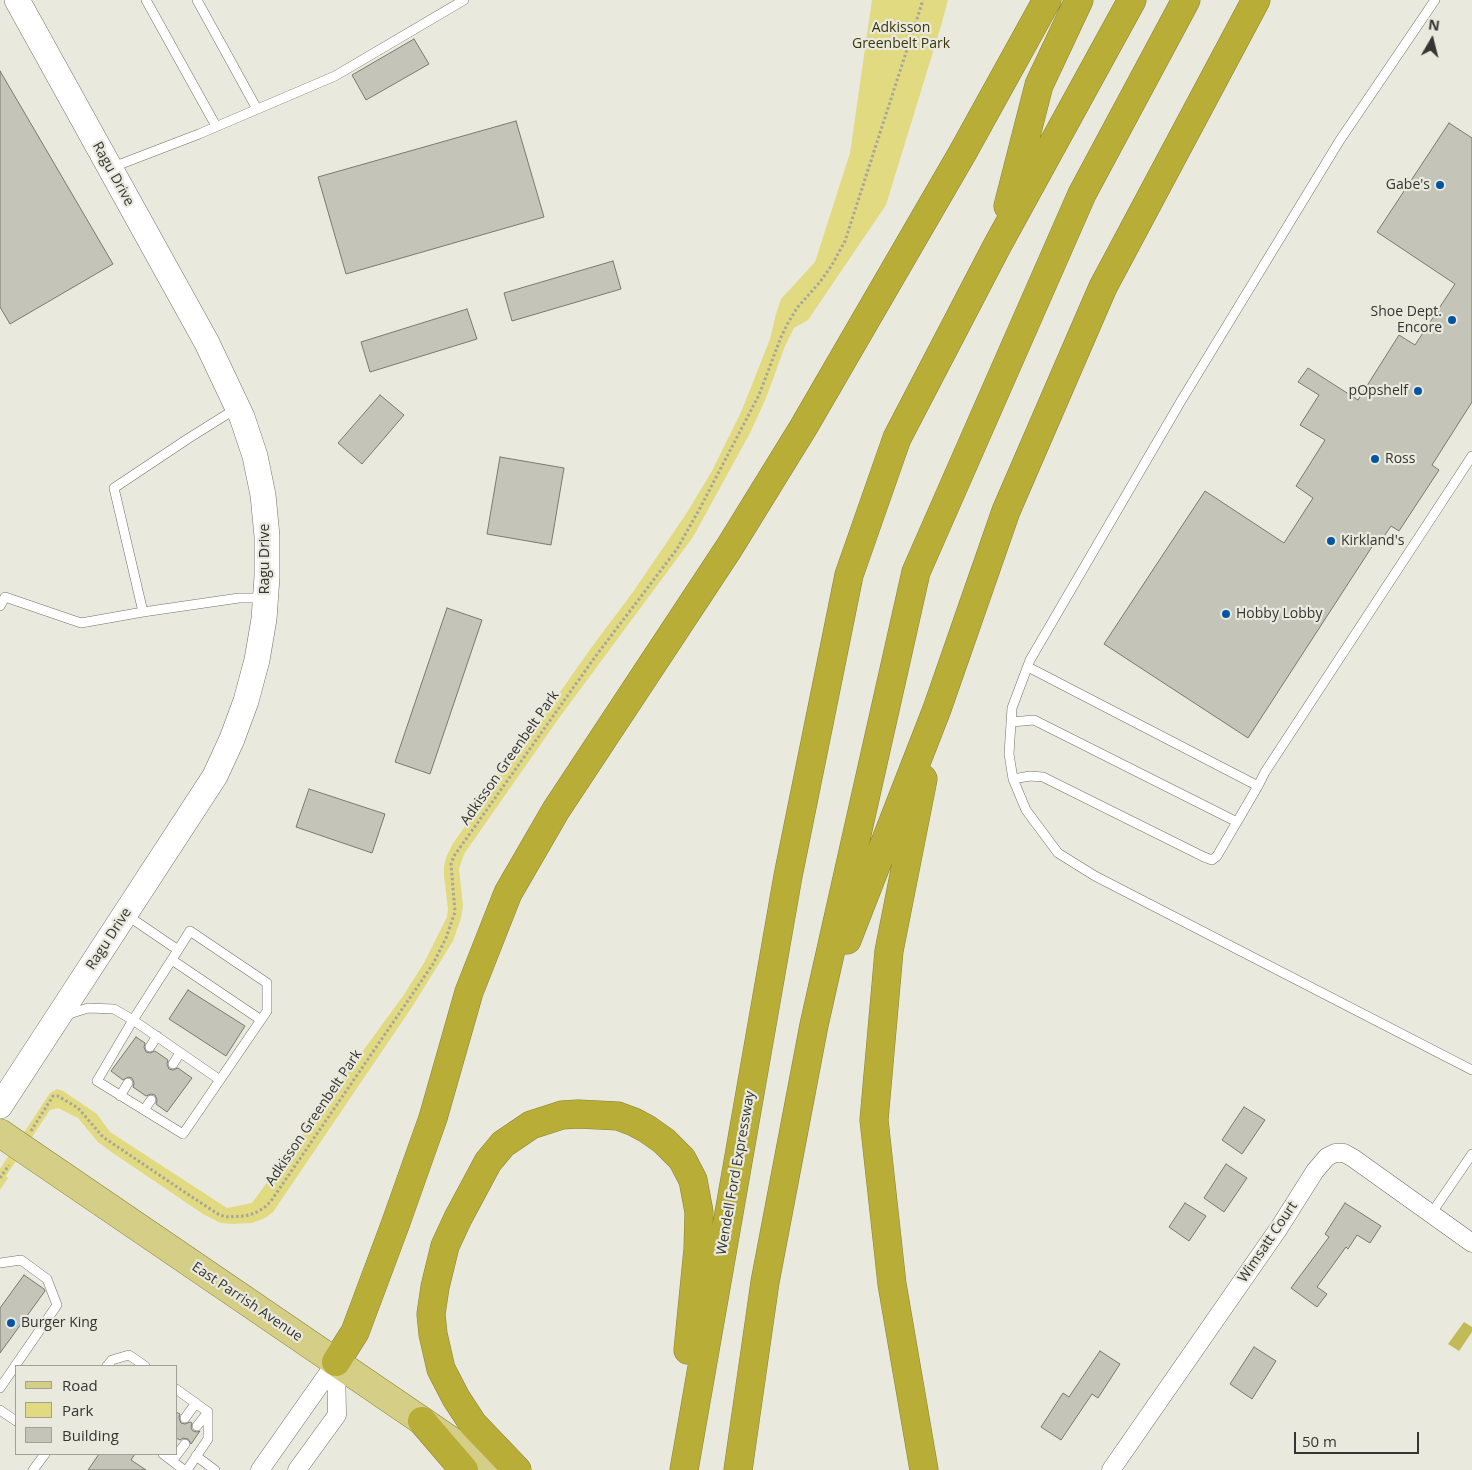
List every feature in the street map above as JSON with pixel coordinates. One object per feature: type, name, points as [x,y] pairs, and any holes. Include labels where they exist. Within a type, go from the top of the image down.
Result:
[{"type":"highway","points":[[336,1362],[355,1332],[395,1225],[433,1118],[469,992],[508,893],[556,810],[728,548],[804,428],[963,152],[1047,0]]},
{"type":"highway","points":[[997,246],[1039,85],[1079,0]]},
{"type":"highway","points":[[997,246],[1132,0]]},
{"type":"highway","points":[[738,1470],[765,1282],[814,1025],[916,572],[1082,194],[1186,0]]},
{"type":"highway","points":[[814,1025],[937,709],[1006,511],[1103,287],[1256,0]]},
{"type":"highway","name":"Wendell Ford Expressway","points":[[684,1470],[788,876],[849,575],[897,438],[997,246]]},
{"type":"highway","points":[[924,1470],[892,1284],[874,1120],[889,951],[937,709]]},
{"type":"highway","points":[[517,1470],[473,1424],[456,1398],[441,1369],[431,1314],[435,1287],[445,1246],[488,1162],[503,1144],[531,1125],[562,1115],[578,1114],[618,1116],[647,1129],[664,1141],[682,1159],[693,1180],[699,1212],[698,1250],[676,1470]]},
{"type":"highway","points":[[422,1421],[464,1470]]},
{"type":"main road","name":"East Parrish Avenue","points":[[11,1140],[494,1470]]},
{"type":"street","name":"Ragu Drive","points":[[0,1106],[215,776],[232,739],[246,700],[257,660],[264,619],[267,577],[267,536],[263,495],[255,456],[242,417],[207,344],[17,0]]},
{"type":"street","name":"Wimsatt Court","points":[[1111,1470],[1279,1228],[1315,1171],[1327,1157],[1335,1153],[1344,1154],[1352,1158],[1472,1243]]},
{"type":"street","points":[[260,1470],[336,1362]]},
{"type":"street","points":[[297,1470],[337,1415],[336,1362]]},
{"type":"lane","points":[[146,0],[216,126]]},
{"type":"lane","points":[[197,0],[257,109]]},
{"type":"lane","points":[[110,168],[335,76],[464,0]]},
{"type":"lane","points":[[1435,0],[1340,140],[1176,410],[1030,660],[1012,708],[1009,754],[1013,780],[1026,810],[1058,853],[1095,876],[1472,1070]]},
{"type":"lane","points":[[143,612],[114,488],[237,408]]},
{"type":"lane","points":[[1013,780],[1030,776],[1043,777],[1212,860],[1217,856],[1238,822],[1265,772],[1472,456]]},
{"type":"lane","points":[[0,606],[5,597],[81,623],[239,598],[265,598]]},
{"type":"lane","points":[[1028,667],[1258,786]]},
{"type":"lane","points":[[1011,722],[1034,720],[1238,822]]},
{"type":"lane","points":[[125,914],[178,950]]},
{"type":"lane","points":[[190,931],[267,983],[267,1011],[183,1134],[97,1081],[178,950],[190,931]]},
{"type":"lane","points":[[172,960],[261,1020]]},
{"type":"lane","points":[[58,1017],[88,1008],[114,1009],[220,1080]]},
{"type":"lane","points":[[150,1047],[157,1036]]},
{"type":"lane","points":[[173,1064],[180,1053]]},
{"type":"lane","points":[[120,1096],[128,1083]]},
{"type":"lane","points":[[144,1110],[151,1100]]},
{"type":"lane","points":[[1431,1214],[1472,1154]]},
{"type":"lane","points":[[0,1263],[21,1260],[47,1279],[58,1305],[16,1365]]},
{"type":"lane","points":[[108,1365],[112,1360],[129,1355],[134,1363]]},
{"type":"lane","points":[[0,1388],[15,1367]]},
{"type":"lane","points":[[179,1391],[208,1412]]},
{"type":"lane","points":[[185,1418],[196,1403]]},
{"type":"lane","points":[[0,1410],[15,1420]]},
{"type":"lane","points":[[197,1426],[208,1412]]},
{"type":"lane","points":[[164,1455],[186,1470],[208,1439],[208,1412]]},
{"type":"lane","points":[[178,1453],[185,1444]]},
{"type":"lane","points":[[33,1470],[44,1455]]},
{"type":"lane","points":[[172,1461],[177,1455]]},
{"type":"lane","points":[[196,1456],[214,1470]]},
{"type":"path","name":"Adkisson Greenbelt Park","points":[[0,1178],[11,1140],[53,1096],[58,1096],[78,1108],[103,1136],[218,1214],[226,1217],[244,1216],[264,1208],[271,1201],[433,964],[446,938],[455,912],[451,864],[454,856],[595,657],[676,549],[699,510],[759,395],[788,323],[797,308],[832,265],[845,240],[923,0]]},
{"type":"green space","name":"Adkisson Greenbelt Park","points":[[872,0],[948,0],[886,205],[808,320],[794,328],[750,433],[693,537],[559,718],[464,854],[459,869],[463,906],[453,941],[412,1007],[273,1212],[265,1218],[252,1223],[221,1223],[203,1214],[110,1151],[98,1142],[78,1118],[58,1108],[50,1110],[6,1176],[8,1178],[0,1190],[0,1169],[50,1093],[57,1089],[97,1114],[110,1132],[227,1208],[252,1203],[403,996],[424,963],[447,917],[444,867],[452,845],[482,802],[488,789],[633,592],[686,514],[712,471],[742,410],[770,339],[781,299],[815,262],[850,153]]},
{"type":"shaded area","points":[[1464,1322],[1472,1327],[1472,1332],[1459,1351],[1448,1344]]},
{"type":"building","points":[[414,39],[429,64],[366,100],[352,75]]},
{"type":"building","points":[[0,71],[113,264],[10,324],[0,307]]},
{"type":"building","points":[[516,121],[544,217],[346,274],[318,177]]},
{"type":"building","points":[[1449,123],[1472,138],[1472,402],[1432,465],[1439,470],[1399,531],[1391,526],[1381,541],[1377,539],[1248,738],[1104,644],[1205,491],[1284,543],[1313,498],[1296,486],[1325,440],[1300,425],[1319,395],[1298,382],[1308,368],[1358,400],[1399,335],[1415,345],[1455,284],[1377,232]]},
{"type":"building","points":[[613,261],[621,289],[512,321],[504,293]]},
{"type":"building","points":[[467,309],[477,339],[370,372],[361,342]]},
{"type":"building","points":[[380,395],[404,415],[362,464],[338,443]]},
{"type":"building","points":[[500,457],[564,468],[551,545],[487,534]]},
{"type":"building","points":[[447,608],[482,620],[430,774],[395,762]]},
{"type":"building","points":[[309,789],[385,814],[372,853],[296,827]]},
{"type":"building","points":[[188,990],[245,1026],[226,1056],[169,1019]]},
{"type":"building","points":[[136,1037],[145,1043],[146,1052],[155,1051],[168,1060],[169,1069],[178,1068],[192,1078],[167,1112],[156,1104],[155,1095],[146,1096],[133,1087],[132,1078],[128,1077],[123,1080],[111,1071]]},
{"type":"building","points":[[1244,1107],[1265,1120],[1242,1154],[1222,1140]]},
{"type":"building","points":[[1226,1164],[1247,1178],[1224,1212],[1204,1198]]},
{"type":"building","points":[[1185,1203],[1206,1216],[1189,1241],[1169,1227]]},
{"type":"building","points":[[1345,1203],[1381,1226],[1370,1243],[1357,1235],[1348,1249],[1346,1247],[1317,1287],[1327,1294],[1317,1307],[1291,1288],[1329,1237],[1325,1234]]},
{"type":"building","name":"Burger King","points":[[24,1275],[45,1291],[0,1353],[0,1308]]},
{"type":"building","points":[[1254,1347],[1276,1361],[1252,1399],[1230,1384]]},
{"type":"building","points":[[1100,1351],[1120,1364],[1098,1398],[1092,1394],[1061,1440],[1041,1427],[1063,1393],[1069,1397]]},
{"type":"building","points":[[178,1413],[180,1414],[181,1423],[190,1422],[192,1423],[191,1428],[193,1431],[200,1431],[191,1444],[188,1439],[183,1438],[178,1439]]},
{"type":"building","points":[[98,1455],[134,1455],[131,1460],[146,1470],[88,1470]]},
{"type":"place","name":"Gabe's","points":[[1440,185]]},
{"type":"place","name":"Shoe Dept. Encore","points":[[1452,320]]},
{"type":"place","name":"pOpshelf","points":[[1418,391]]},
{"type":"place","name":"Ross","points":[[1375,459]]},
{"type":"place","name":"Kirkland's","points":[[1331,541]]},
{"type":"place","name":"Hobby Lobby","points":[[1226,614]]},
{"type":"place","name":"Burger King","points":[[11,1323]]}]
